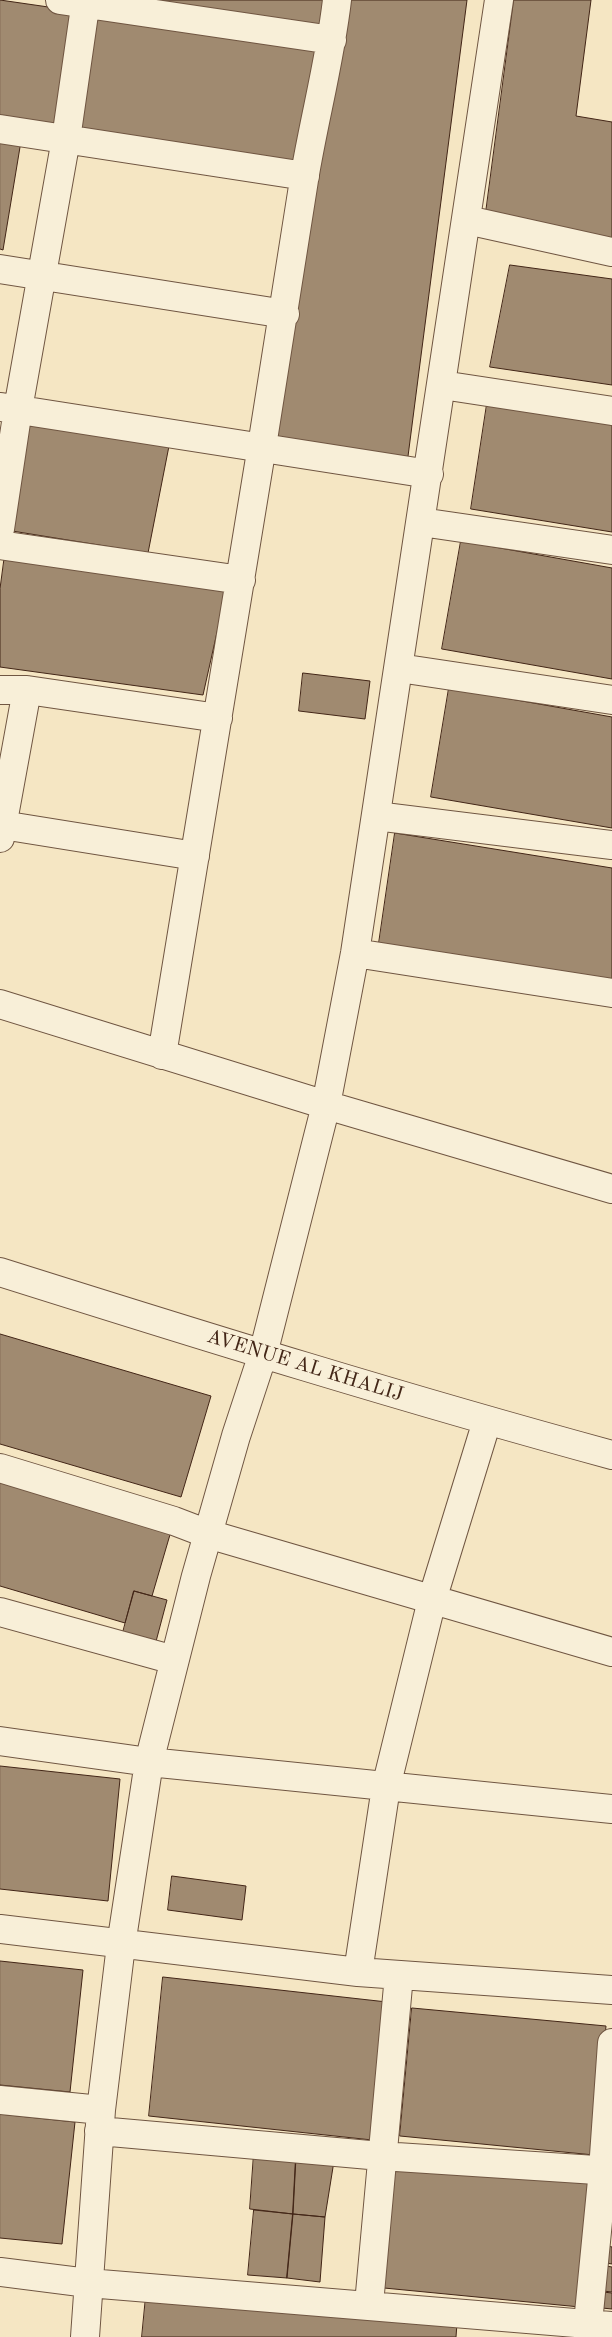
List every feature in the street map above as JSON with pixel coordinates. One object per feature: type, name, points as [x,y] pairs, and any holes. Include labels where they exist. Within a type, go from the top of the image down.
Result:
[{"type":"street","points":[[162,1055],[285,314],[305,176],[332,40],[337,0]]},
{"type":"street","points":[[85,2337],[100,2121],[122,1945],[149,1762],[208,1534],[236,1436],[263,1354],[326,1105],[355,953],[429,474],[499,0]]},
{"type":"street","points":[[0,529],[9,408],[42,277],[66,139],[77,1],[332,40]]},
{"type":"street","points":[[0,129],[305,176]]},
{"type":"street","points":[[467,220],[612,252]]},
{"type":"street","points":[[0,270],[285,314]]},
{"type":"street","points":[[442,385],[612,410]]},
{"type":"street","points":[[9,408],[429,474]]},
{"type":"street","points":[[421,522],[612,550]]},
{"type":"street","points":[[0,545],[241,580]]},
{"type":"street","points":[[399,668],[612,700]]},
{"type":"street","points":[[0,690],[27,690],[218,718]]},
{"type":"street","points":[[27,690],[1,831],[195,856]]},
{"type":"street","points":[[376,816],[612,845]]},
{"type":"street","points":[[355,953],[612,993]]},
{"type":"street","points":[[0,1004],[326,1105],[612,1189]]},
{"type":"street","name":"AVENUE AL KHALIJ","points":[[0,1272],[487,1421],[612,1455]]},
{"type":"street","points":[[358,1972],[386,1787],[432,1600],[487,1421]]},
{"type":"street","points":[[0,1468],[174,1521],[208,1534],[612,1652]]},
{"type":"street","points":[[0,1612],[174,1660]]},
{"type":"street","points":[[0,1741],[149,1762],[612,1809]]},
{"type":"street","points":[[0,1929],[358,1972],[612,1990]]},
{"type":"street","points":[[369,2304],[399,1975]]},
{"type":"street","points":[[0,2272],[88,2283],[369,2304],[494,2327],[600,2325],[612,2043]]},
{"type":"street","points":[[0,2100],[100,2121],[381,2156],[608,2170]]},
{"type":"building","points":[[0,0],[76,11],[60,127],[0,116]]},
{"type":"building","points":[[145,0],[329,0],[326,32]]},
{"type":"building","points":[[345,0],[467,0],[407,464],[270,444]]},
{"type":"building","points":[[514,0],[591,0],[576,116],[612,122],[612,239],[485,220]]},
{"type":"building","points":[[92,13],[322,45],[300,167],[77,131]]},
{"type":"building","points":[[0,138],[21,141],[3,250],[0,249]]},
{"type":"building","points":[[510,265],[612,279],[612,385],[490,367]]},
{"type":"building","points":[[487,404],[612,423],[612,532],[471,509]]},
{"type":"building","points":[[27,419],[169,446],[148,553],[12,531]]},
{"type":"building","points":[[461,541],[612,568],[612,679],[442,649]]},
{"type":"building","points":[[5,554],[226,592],[203,695],[0,667],[0,589]]},
{"type":"building","points":[[303,673],[370,681],[365,719],[299,711]]},
{"type":"building","points":[[449,688],[612,717],[612,828],[431,797]]},
{"type":"building","points":[[395,833],[612,868],[612,981],[379,943]]},
{"type":"building","points":[[0,1334],[211,1396],[181,1497],[0,1444]]},
{"type":"building","points":[[0,1470],[174,1521],[152,1596],[134,1591],[125,1623],[0,1586]]},
{"type":"building","points":[[134,1591],[167,1600],[154,1649],[121,1640]]},
{"type":"building","points":[[0,1766],[120,1779],[108,1901],[0,1889]]},
{"type":"building","points":[[172,1876],[246,1886],[242,1920],[168,1910]]},
{"type":"building","points":[[0,1961],[83,1970],[70,2092],[0,2085]]},
{"type":"building","points":[[163,1977],[387,2002],[372,2140],[149,2116]]},
{"type":"building","points":[[412,2008],[606,2026],[594,2155],[400,2136]]},
{"type":"building","points":[[0,2114],[75,2122],[62,2244],[0,2238]]},
{"type":"building","points":[[254,2153],[296,2157],[293,2214],[250,2209]]},
{"type":"building","points":[[296,2157],[334,2161],[325,2217],[293,2214]]},
{"type":"building","points":[[396,2165],[591,2184],[580,2307],[384,2288]]},
{"type":"building","points":[[254,2210],[293,2214],[287,2278],[248,2275]]},
{"type":"building","points":[[293,2214],[325,2217],[320,2282],[287,2278]]},
{"type":"building","points":[[608,2246],[612,2247],[612,2264],[606,2263]]},
{"type":"building","points":[[606,2266],[612,2267],[612,2292],[603,2291]]},
{"type":"building","points":[[603,2292],[612,2293],[612,2309],[602,2308]]},
{"type":"building","points":[[146,2296],[457,2323],[456,2337],[142,2337]]}]
